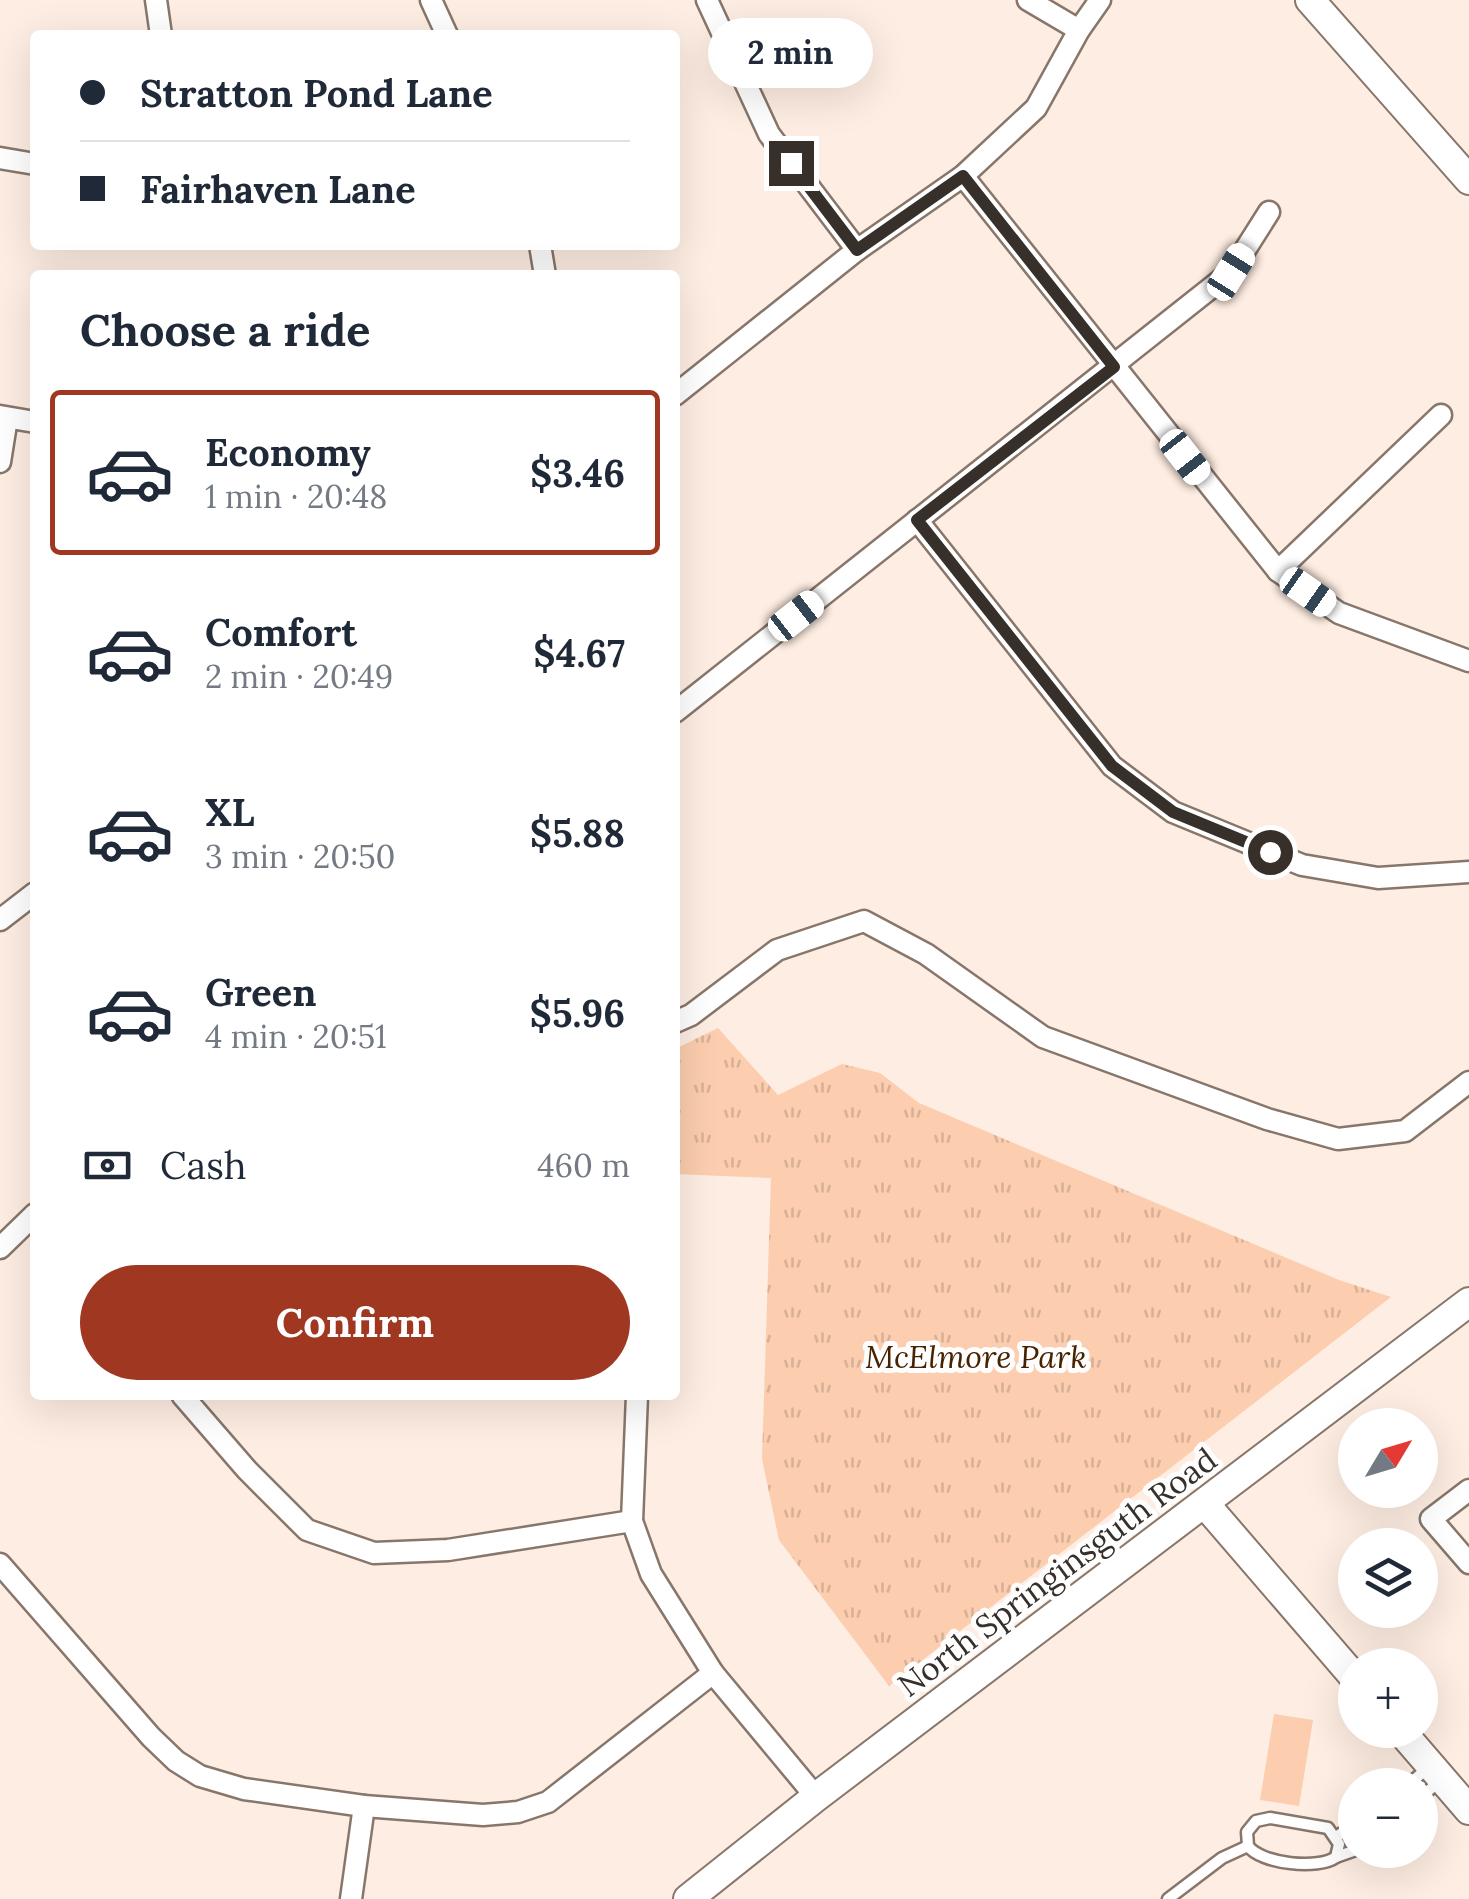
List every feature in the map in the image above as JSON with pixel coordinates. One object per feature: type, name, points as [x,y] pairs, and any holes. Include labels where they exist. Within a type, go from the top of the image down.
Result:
[{"type":"street","points":[[156,0],[160,30]]},
{"type":"street","points":[[431,0],[445,30]]},
{"type":"street","points":[[707,0],[769,134],[857,250]]},
{"type":"street","points":[[1028,0],[1079,30]]},
{"type":"street","points":[[680,391],[857,250],[963,176],[1036,108],[1100,0]]},
{"type":"street","points":[[1310,0],[1469,180]]},
{"type":"street","points":[[0,158],[30,163]]},
{"type":"street","points":[[963,176],[1278,571],[1338,613],[1469,661]]},
{"type":"street","points":[[680,708],[1231,272],[1269,212]]},
{"type":"street","points":[[1278,571],[1442,415]]},
{"type":"street","points":[[0,462],[4,417],[30,421]]},
{"type":"street","points":[[917,520],[1112,766],[1173,812],[1302,865],[1378,878],[1469,872]]},
{"type":"street","points":[[0,920],[30,897]]},
{"type":"street","points":[[680,1020],[777,950],[864,921],[926,954],[1042,1037],[1268,1118],[1338,1138],[1405,1132],[1469,1082]]},
{"type":"street","points":[[0,1248],[30,1223]]},
{"type":"street","name":"North Springinsguth Road","points":[[697,1896],[816,1797],[1469,1302]]},
{"type":"street","points":[[186,1400],[247,1470],[307,1530],[374,1553],[448,1550],[632,1521]]},
{"type":"street","points":[[637,1400],[632,1521],[652,1574],[713,1673],[816,1797]]},
{"type":"street","points":[[1469,1490],[1431,1520],[1469,1564]]},
{"type":"street","points":[[1204,1504],[1338,1658]]},
{"type":"street","points":[[0,1564],[151,1738],[200,1776],[244,1789],[364,1806],[483,1815],[518,1812],[548,1802],[713,1673]]},
{"type":"street","points":[[1416,1748],[1433,1768]]},
{"type":"street","points":[[1438,1773],[1469,1810]]},
{"type":"street","points":[[350,1899],[364,1806]]},
{"type":"lane","points":[[1262,1818],[1328,1828],[1336,1836],[1336,1857],[1318,1864],[1264,1859],[1248,1846],[1247,1832],[1262,1818]]},
{"type":"lane","points":[[1168,1899],[1222,1858],[1248,1846]]},
{"type":"green space","name":"McElmore Park","points":[[718,1028],[778,1095],[842,1064],[880,1073],[919,1103],[1339,1280],[1391,1297],[889,1686],[779,1540],[762,1459],[771,1178],[680,1174],[680,1047]]},
{"type":"green space","points":[[1274,1714],[1313,1720],[1299,1806],[1260,1800]]},
{"type":"route","points":[[791,163],[857,250],[963,176],[1114,367],[917,520],[1112,766],[1173,812],[1270,852]]}]
